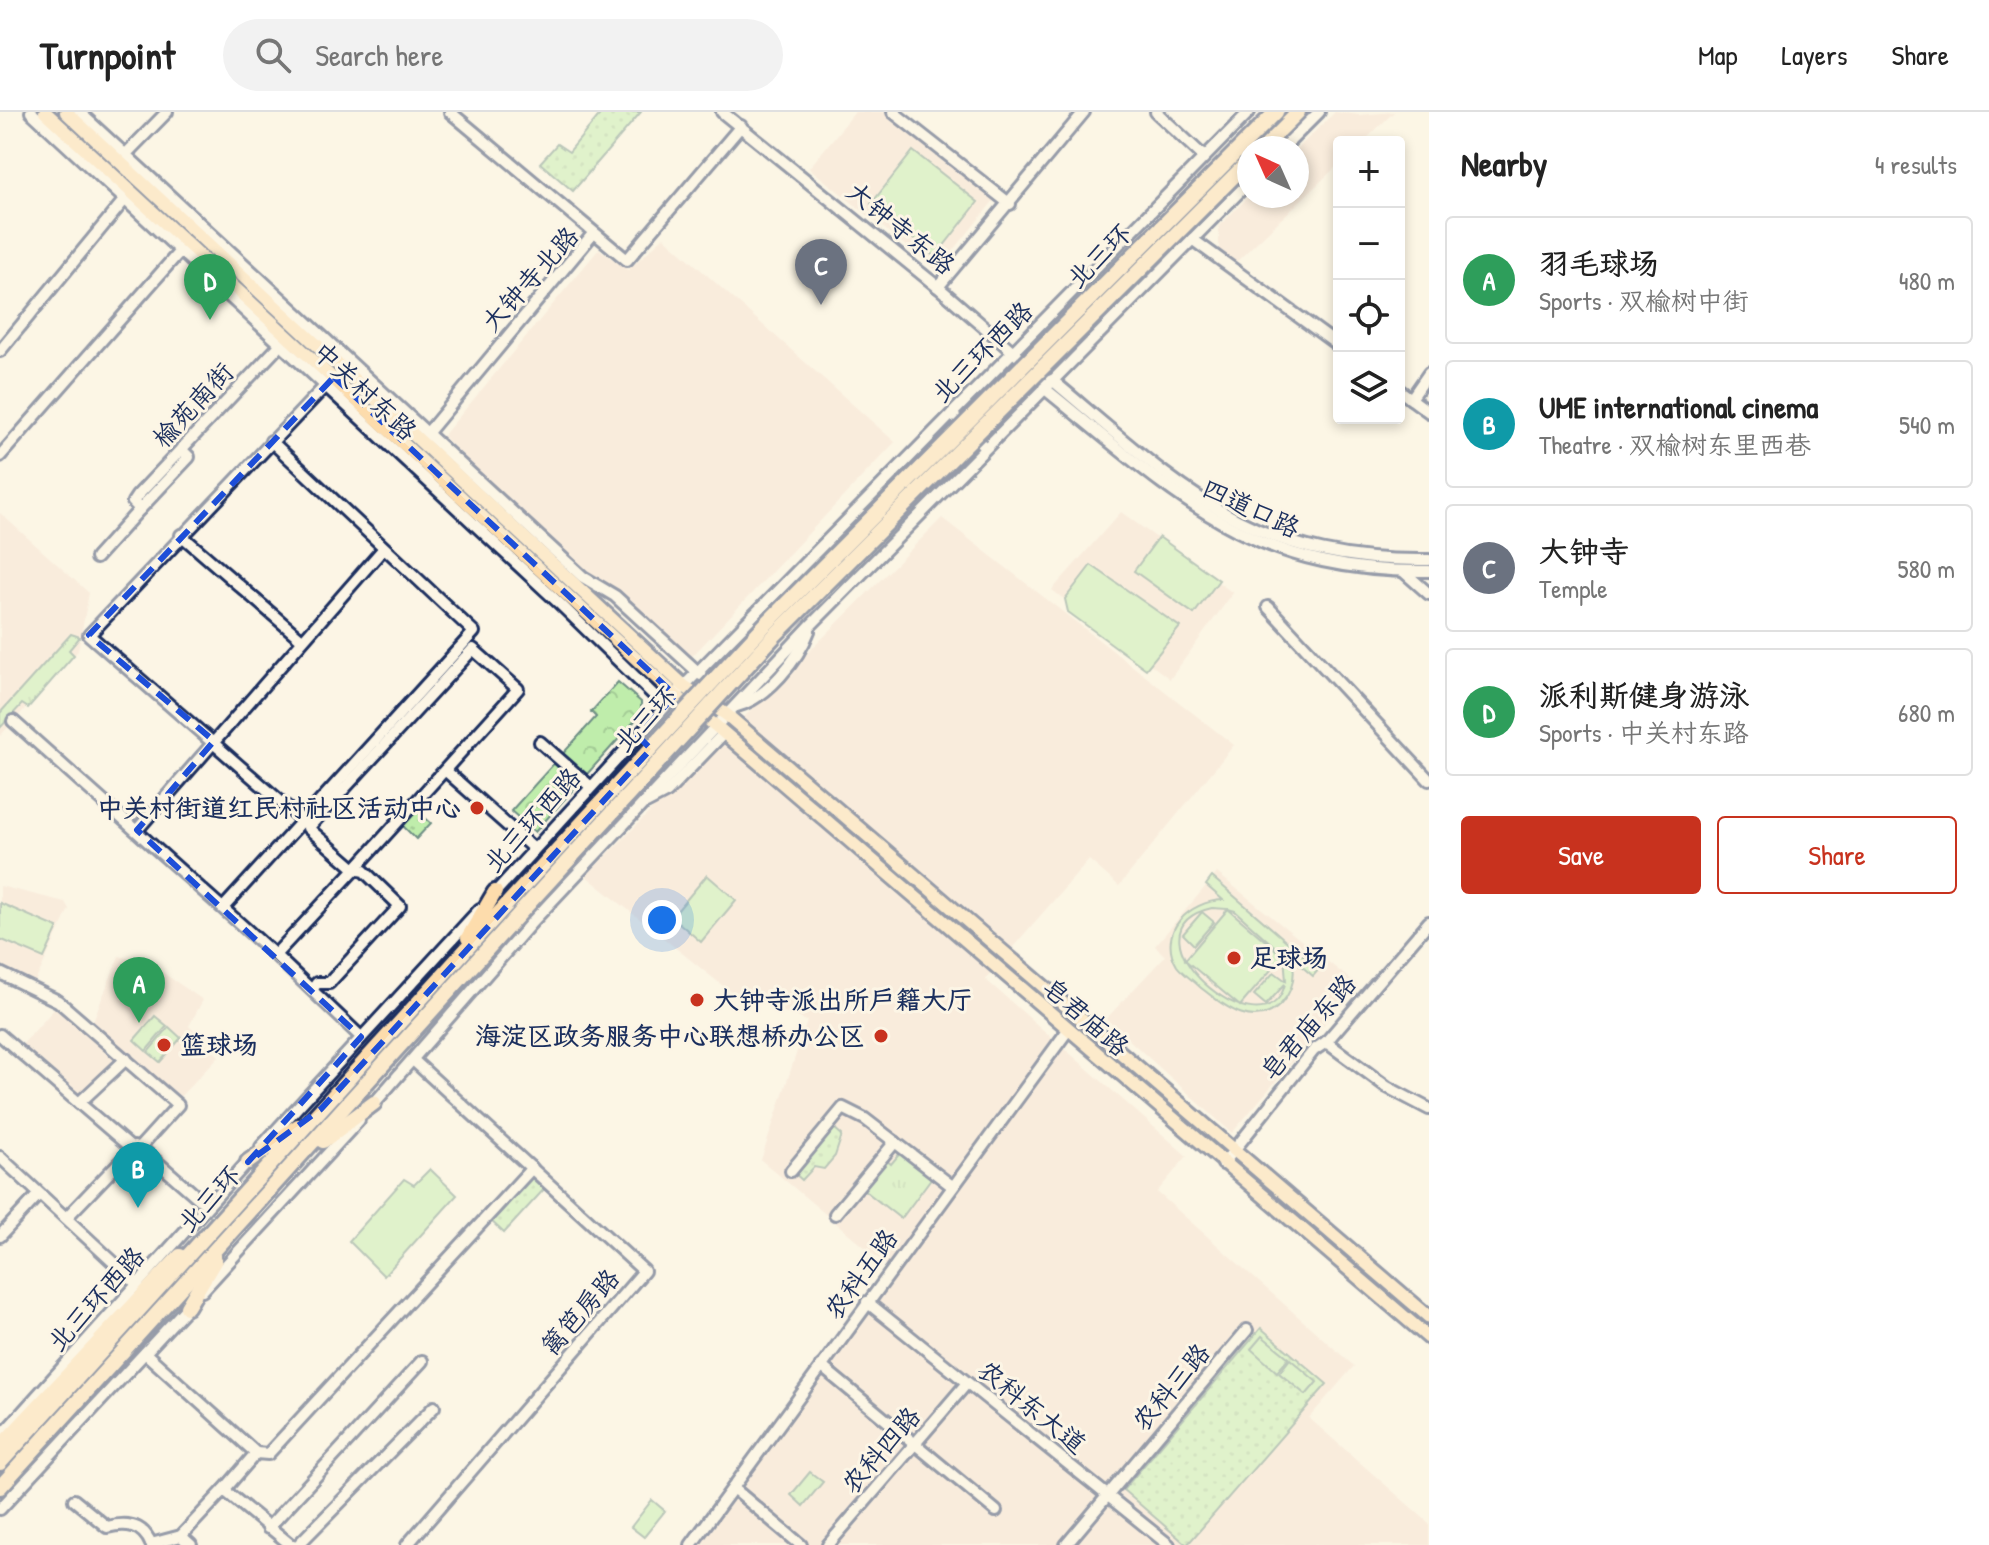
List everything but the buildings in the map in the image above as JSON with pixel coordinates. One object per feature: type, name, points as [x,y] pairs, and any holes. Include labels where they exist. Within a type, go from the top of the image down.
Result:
[{"type":"highway","name":"北三环","points":[[0,1487],[86,1394],[321,1109],[764,626],[1276,112]]},
{"type":"highway","points":[[1274,136],[1298,112]]},
{"type":"highway","name":"北三环","points":[[0,1463],[226,1226],[297,1160],[775,635],[1237,173]]},
{"type":"highway","points":[[452,966],[495,892]]},
{"type":"highway","points":[[297,1160],[374,1103]]},
{"type":"highway","points":[[248,1162],[321,1109]]},
{"type":"highway","points":[[187,1307],[226,1226]]},
{"type":"highway","points":[[0,1447],[163,1270],[226,1226]]},
{"type":"main road","name":"中关村东路","points":[[45,112],[186,250],[680,691]]},
{"type":"main road","name":"中关村东路","points":[[66,112],[424,437],[680,691]]},
{"type":"main road","name":"皂君庙路","points":[[680,691],[731,711],[1233,1152],[1429,1317]]},
{"type":"main road","name":"皂君庙路","points":[[680,691],[696,710],[1429,1338]]},
{"type":"street","name":"中关村东路","points":[[31,112],[128,196]]},
{"type":"street","points":[[79,112],[111,141],[120,158],[167,112]]},
{"type":"street","points":[[450,112],[592,235]]},
{"type":"street","points":[[893,112],[1010,204]]},
{"type":"street","points":[[938,287],[1084,112]]},
{"type":"street","points":[[1156,112],[1204,157]]},
{"type":"street","name":"北三环西路","points":[[0,1437],[665,706],[1249,112]]},
{"type":"street","points":[[1295,136],[1319,112]]},
{"type":"street","name":"大钟寺东路","points":[[730,114],[938,287],[1048,384]]},
{"type":"street","name":"大钟寺北路","points":[[424,437],[592,235],[627,260],[634,256],[741,126]]},
{"type":"street","points":[[644,803],[667,792],[720,730],[731,711],[754,701],[802,649],[812,624],[1237,194]]},
{"type":"street","points":[[0,351],[128,196]]},
{"type":"street","points":[[1192,239],[1333,342]]},
{"type":"street","name":"中关村东路","points":[[186,250],[281,344],[330,381],[665,706]]},
{"type":"street","points":[[0,456],[186,250]]},
{"type":"street","points":[[1082,282],[1115,315]]},
{"type":"street","name":"榆苑南街","points":[[140,509],[133,502],[137,496],[281,344]]},
{"type":"street","points":[[1411,399],[1429,373]]},
{"type":"street","points":[[304,822],[89,635],[330,381]]},
{"type":"street","name":"四道口路","points":[[1048,384],[1185,490],[1239,523],[1330,554],[1429,560]]},
{"type":"street","name":"四道口路","points":[[1048,384],[1178,498],[1214,521],[1316,561],[1360,569],[1429,571]]},
{"type":"street","points":[[1405,394],[1429,412]]},
{"type":"street","points":[[952,414],[985,448]]},
{"type":"street","name":"中关村东路","points":[[424,437],[583,577],[615,596],[715,688],[731,711]]},
{"type":"street","points":[[223,908],[474,632],[271,441]]},
{"type":"street","points":[[96,558],[189,457],[181,449]]},
{"type":"street","points":[[181,535],[302,640]]},
{"type":"street","points":[[137,830],[384,548]]},
{"type":"street","points":[[1403,571],[1429,594]]},
{"type":"street","points":[[1268,607],[1429,780]]},
{"type":"street","points":[[275,955],[355,869],[446,771],[518,689],[473,649],[308,828],[355,869],[364,871],[400,906],[329,983],[317,983],[312,990]]},
{"type":"street","points":[[655,753],[715,688]]},
{"type":"street","points":[[13,721],[275,955],[361,1037]]},
{"type":"street","points":[[0,1509],[413,1060],[532,922],[674,771],[720,730]]},
{"type":"street","points":[[638,736],[674,771]]},
{"type":"street","points":[[540,742],[591,787]]},
{"type":"street","points":[[446,771],[534,849]]},
{"type":"street","name":"皂君庙东路","points":[[1223,1164],[1314,1050],[1326,1042],[1429,924]]},
{"type":"street","points":[[0,973],[58,1001],[178,1105],[66,1218]]},
{"type":"street","name":"农科五路","points":[[691,1545],[1068,1030]]},
{"type":"street","points":[[0,1035],[203,1202]]},
{"type":"street","points":[[1326,1042],[1387,1087],[1429,1109]]},
{"type":"street","points":[[79,1103],[126,1059]]},
{"type":"street","name":"篱笆房路","points":[[407,1545],[644,1271],[413,1060]]},
{"type":"street","points":[[791,1171],[843,1108],[865,1119],[952,1186]]},
{"type":"street","points":[[835,1214],[895,1142]]},
{"type":"street","points":[[0,1157],[138,1285]]},
{"type":"street","points":[[145,1353],[256,1453],[268,1454],[532,1168]]},
{"type":"street","points":[[0,1236],[39,1194]]},
{"type":"street","name":"农科东大道","points":[[867,1302],[1169,1545]]},
{"type":"street","name":"农科三路","points":[[1066,1545],[1247,1330]]},
{"type":"street","points":[[268,1528],[422,1361]]},
{"type":"street","points":[[821,1366],[996,1511]]},
{"type":"street","name":"农科四路","points":[[828,1545],[967,1383]]},
{"type":"street","points":[[298,1545],[434,1407]]},
{"type":"street","points":[[74,1500],[107,1527],[121,1523],[135,1526],[147,1533],[151,1544],[181,1536],[256,1453]]},
{"type":"street","points":[[733,1488],[801,1545]]},
{"type":"street","points":[[224,1490],[291,1545]]},
{"type":"street","points":[[140,1545],[147,1533]]},
{"type":"street","points":[[181,1536],[191,1545]]},
{"type":"highlighted area","points":[[334,377],[675,695],[638,736],[651,749],[321,1109],[248,1162],[361,1037],[137,830],[214,741],[89,635]]},
{"type":"shaded area","points":[[855,112],[885,112],[995,199],[937,271],[809,168]]},
{"type":"shaded area","points":[[1335,112],[1359,115],[1394,112],[1369,136],[1333,136],[1333,170],[1309,193],[1309,137]]},
{"type":"shaded area","points":[[1237,208],[1293,208],[1235,263],[1219,250],[1219,226]]},
{"type":"shaded area","points":[[664,237],[895,442],[682,667],[443,436],[599,249],[628,270]]},
{"type":"shaded area","points":[[1121,512],[1233,593],[1170,679],[1052,590]]},
{"type":"shaded area","points":[[0,513],[89,593],[78,651],[0,736]]},
{"type":"shaded area","points":[[942,518],[1234,745],[1119,886],[1089,860],[985,979],[1187,1156],[1157,1192],[1354,1366],[1309,1418],[1429,1523],[1429,1545],[686,1545],[898,1275],[761,1160],[807,1021],[728,990],[586,876]]},
{"type":"shaded area","points":[[1217,873],[1357,985],[1232,1133],[1106,1019],[1165,956],[1155,946]]},
{"type":"shaded area","points":[[0,886],[65,902],[69,909],[35,982],[0,966]]},
{"type":"shaded area","points":[[119,956],[150,964],[203,1000],[189,1026],[219,1056],[176,1101],[91,1026]]},
{"type":"shaded area","points":[[56,1007],[76,1020],[118,1059],[79,1098],[21,1046]]},
{"type":"green space","points":[[602,112],[641,112],[573,191],[540,163],[557,144],[569,152]]},
{"type":"green space","points":[[913,151],[978,202],[935,257],[871,204]]},
{"type":"green space","points":[[1159,537],[1219,580],[1194,614],[1134,571]]},
{"type":"green space","points":[[1091,565],[1180,627],[1146,669],[1068,612],[1065,599]]},
{"type":"green space","points":[[71,634],[80,637],[69,650],[74,655],[28,708],[22,704],[0,728],[0,713]]},
{"type":"green space","points":[[618,682],[641,702],[641,714],[535,832],[511,811],[596,717],[591,712]]},
{"type":"green space","points":[[415,809],[431,823],[416,839],[401,824]]},
{"type":"green space","points":[[707,875],[736,900],[701,942],[672,917]]},
{"type":"green space","points":[[1212,877],[1319,969],[1313,976],[1292,958],[1294,976],[1291,988],[1281,1004],[1271,1012],[1260,1016],[1239,1013],[1200,987],[1177,966],[1171,941],[1180,920],[1199,906],[1223,900],[1206,885]],"holes":[[[1212,908],[1235,911],[1284,955],[1286,981],[1274,972],[1254,995],[1266,1005],[1285,984],[1272,1004],[1252,1008],[1240,1006],[1205,984],[1185,960],[1179,940],[1186,921]]]},
{"type":"green space","points":[[0,903],[58,928],[44,958],[0,939]]},
{"type":"green space","name":"足球场","points":[[1228,909],[1283,956],[1241,1005],[1186,959]]},
{"type":"green space","points":[[1202,912],[1214,922],[1194,945],[1183,934]]},
{"type":"green space","name":"篮球场","points":[[155,1016],[167,1026],[146,1051],[134,1040]]},
{"type":"green space","name":"篮球场","points":[[169,1027],[181,1038],[160,1062],[148,1052]]},
{"type":"green space","points":[[833,1127],[842,1135],[835,1156],[824,1169],[814,1167],[802,1180],[794,1173]]},
{"type":"green space","points":[[901,1152],[932,1177],[901,1219],[863,1189],[886,1160],[891,1164]]},
{"type":"green space","points":[[430,1169],[457,1195],[384,1276],[349,1241],[404,1179],[414,1185]]},
{"type":"green space","points":[[533,1172],[547,1186],[504,1233],[489,1219]]},
{"type":"green space","points":[[1261,1328],[1327,1384],[1187,1545],[1123,1490]]},
{"type":"green space","points":[[1262,1336],[1289,1358],[1277,1372],[1251,1349]]},
{"type":"green space","points":[[1290,1359],[1317,1382],[1306,1395],[1279,1373]]},
{"type":"green space","points":[[810,1472],[823,1482],[803,1506],[791,1495]]},
{"type":"green space","points":[[652,1500],[665,1511],[644,1537],[631,1527]]},
{"type":"place","name":"大钟寺","points":[[821,305]]},
{"type":"place","name":"派利斯健身游泳","points":[[210,320]]},
{"type":"place","name":"中关村街道红民村社区活动中心","points":[[477,808]]},
{"type":"place","name":"足球场","points":[[1234,958]]},
{"type":"place","name":"大钟寺派出所户籍大厅","points":[[697,1000]]},
{"type":"place","name":"羽毛球场","points":[[139,1023]]},
{"type":"place","name":"海淀区政务服务中心联想桥办公区","points":[[881,1036]]},
{"type":"place","name":"篮球场","points":[[164,1045]]},
{"type":"place","name":"UME international cinema","points":[[138,1208]]}]
